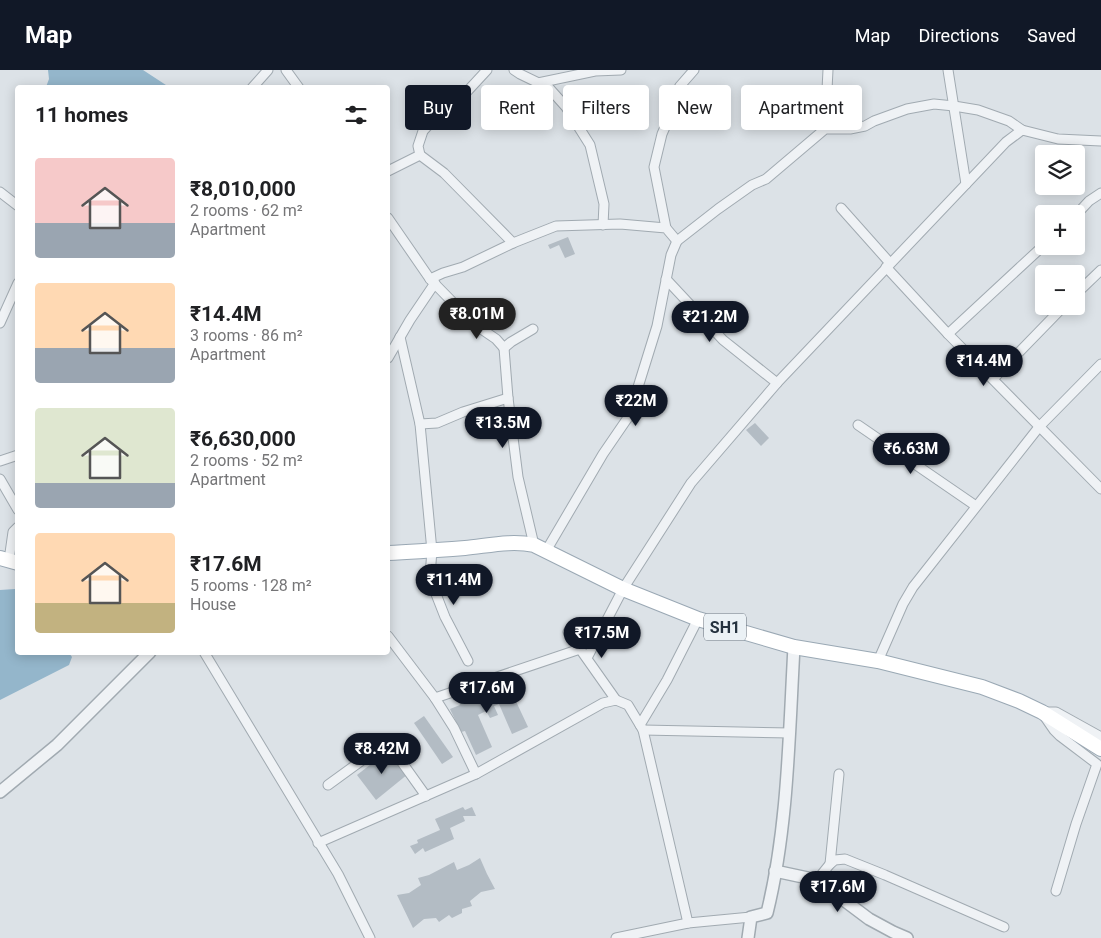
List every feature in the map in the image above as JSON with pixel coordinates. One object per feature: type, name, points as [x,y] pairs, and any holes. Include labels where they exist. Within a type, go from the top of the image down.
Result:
[{"type":"main road","name":"SH1","points":[[390,553],[524,543],[540,548],[623,589],[698,619],[794,647],[878,662],[982,687],[1042,712],[1101,749]]},
{"type":"street","points":[[255,85],[268,70]]},
{"type":"street","points":[[286,70],[297,85]]},
{"type":"street","points":[[487,70],[462,98],[434,119],[423,131],[418,146],[420,155],[444,173],[513,243]]},
{"type":"street","points":[[514,70],[549,88],[562,102],[590,145],[604,204],[603,225]]},
{"type":"street","points":[[537,83],[595,71],[621,70]]},
{"type":"street","points":[[677,241],[666,228],[654,166],[675,95],[694,70]]},
{"type":"street","points":[[827,85],[828,70]]},
{"type":"street","points":[[948,70],[966,184]]},
{"type":"street","points":[[862,127],[907,109],[934,104],[978,110],[1009,121],[1022,130],[1058,139],[1101,141]]},
{"type":"street","points":[[540,548],[629,416],[657,326],[671,255],[677,241],[752,185],[766,179],[824,130]]},
{"type":"street","points":[[587,658],[623,589],[691,482],[777,382],[1006,142],[1022,130]]},
{"type":"street","points":[[390,170],[420,155]]},
{"type":"street","points":[[0,192],[15,204]]},
{"type":"street","points":[[1085,206],[1101,194]]},
{"type":"street","points":[[842,208],[948,334],[1101,489]]},
{"type":"street","points":[[390,221],[432,281],[474,324],[496,339],[504,348],[518,478],[540,548]]},
{"type":"street","points":[[390,354],[432,281],[513,243],[556,226],[620,224],[666,228]]},
{"type":"street","points":[[948,334],[1035,253]]},
{"type":"street","points":[[1085,285],[1101,270]]},
{"type":"street","points":[[666,279],[723,340],[777,382]]},
{"type":"street","points":[[0,323],[15,290]]},
{"type":"street","points":[[993,379],[1055,315]]},
{"type":"street","points":[[504,348],[533,329]]},
{"type":"street","points":[[400,337],[420,424],[432,551],[430,574],[445,618],[468,661]]},
{"type":"street","points":[[878,662],[903,604],[913,587],[1039,427],[1101,364]]},
{"type":"street","points":[[420,424],[437,423],[463,412],[508,398]]},
{"type":"street","points":[[858,424],[976,506]]},
{"type":"street","points":[[0,461],[15,456]]},
{"type":"street","points":[[0,479],[15,505]]},
{"type":"street","points":[[9,560],[13,532],[15,530]]},
{"type":"street","points":[[641,728],[698,619]]},
{"type":"street","points":[[568,632],[616,700],[628,705],[641,728],[688,923]]},
{"type":"street","points":[[390,639],[435,698],[454,728],[476,774]]},
{"type":"street","points":[[616,938],[688,923],[751,917],[767,913],[772,894],[782,823],[790,733],[794,647]]},
{"type":"street","points":[[435,698],[580,649]]},
{"type":"street","points":[[0,792],[57,746],[147,655]]},
{"type":"street","points":[[206,655],[338,874],[370,938]]},
{"type":"street","points":[[318,843],[476,774],[603,703],[616,700]]},
{"type":"street","points":[[1042,712],[1056,712],[1101,737]]},
{"type":"street","points":[[1042,712],[1060,736],[1099,765],[1076,824],[1056,891]]},
{"type":"street","points":[[641,728],[790,733]]},
{"type":"street","points":[[328,784],[383,745],[386,745],[391,747],[426,796]]},
{"type":"street","points":[[830,864],[839,774]]},
{"type":"street","points":[[817,880],[835,860],[846,859],[1004,927]]},
{"type":"street","points":[[775,871],[817,880],[869,919],[906,938]]},
{"type":"street","points":[[748,938],[751,917]]},
{"type":"water","points":[[48,70],[143,70],[166,85],[47,85],[49,79]]},
{"type":"water","points":[[15,589],[15,655],[70,655],[72,657],[69,665],[0,700],[0,590]]},
{"type":"building","points":[[568,237],[575,254],[565,258],[559,245],[550,249],[548,245]]},
{"type":"building","points":[[755,423],[769,438],[761,446],[746,430]]},
{"type":"building","points":[[507,682],[528,727],[512,734],[499,704],[494,706],[498,715],[490,718],[486,711],[478,715],[492,747],[476,755],[465,731],[461,732],[450,709],[460,705],[457,698],[471,692],[473,697]]},
{"type":"building","points":[[424,716],[453,757],[442,764],[414,723]]},
{"type":"building","points":[[389,750],[408,774],[376,800],[357,775]]},
{"type":"building","points":[[463,807],[465,810],[472,807],[476,816],[463,816],[465,821],[450,828],[454,839],[425,852],[423,848],[415,854],[410,846],[418,843],[417,840],[440,830],[435,819]]},
{"type":"building","points":[[480,858],[495,889],[481,892],[470,901],[472,906],[462,909],[462,913],[452,918],[449,915],[439,922],[436,918],[424,919],[413,928],[397,895],[409,893],[421,885],[418,878],[429,875],[454,862],[457,870]]}]
